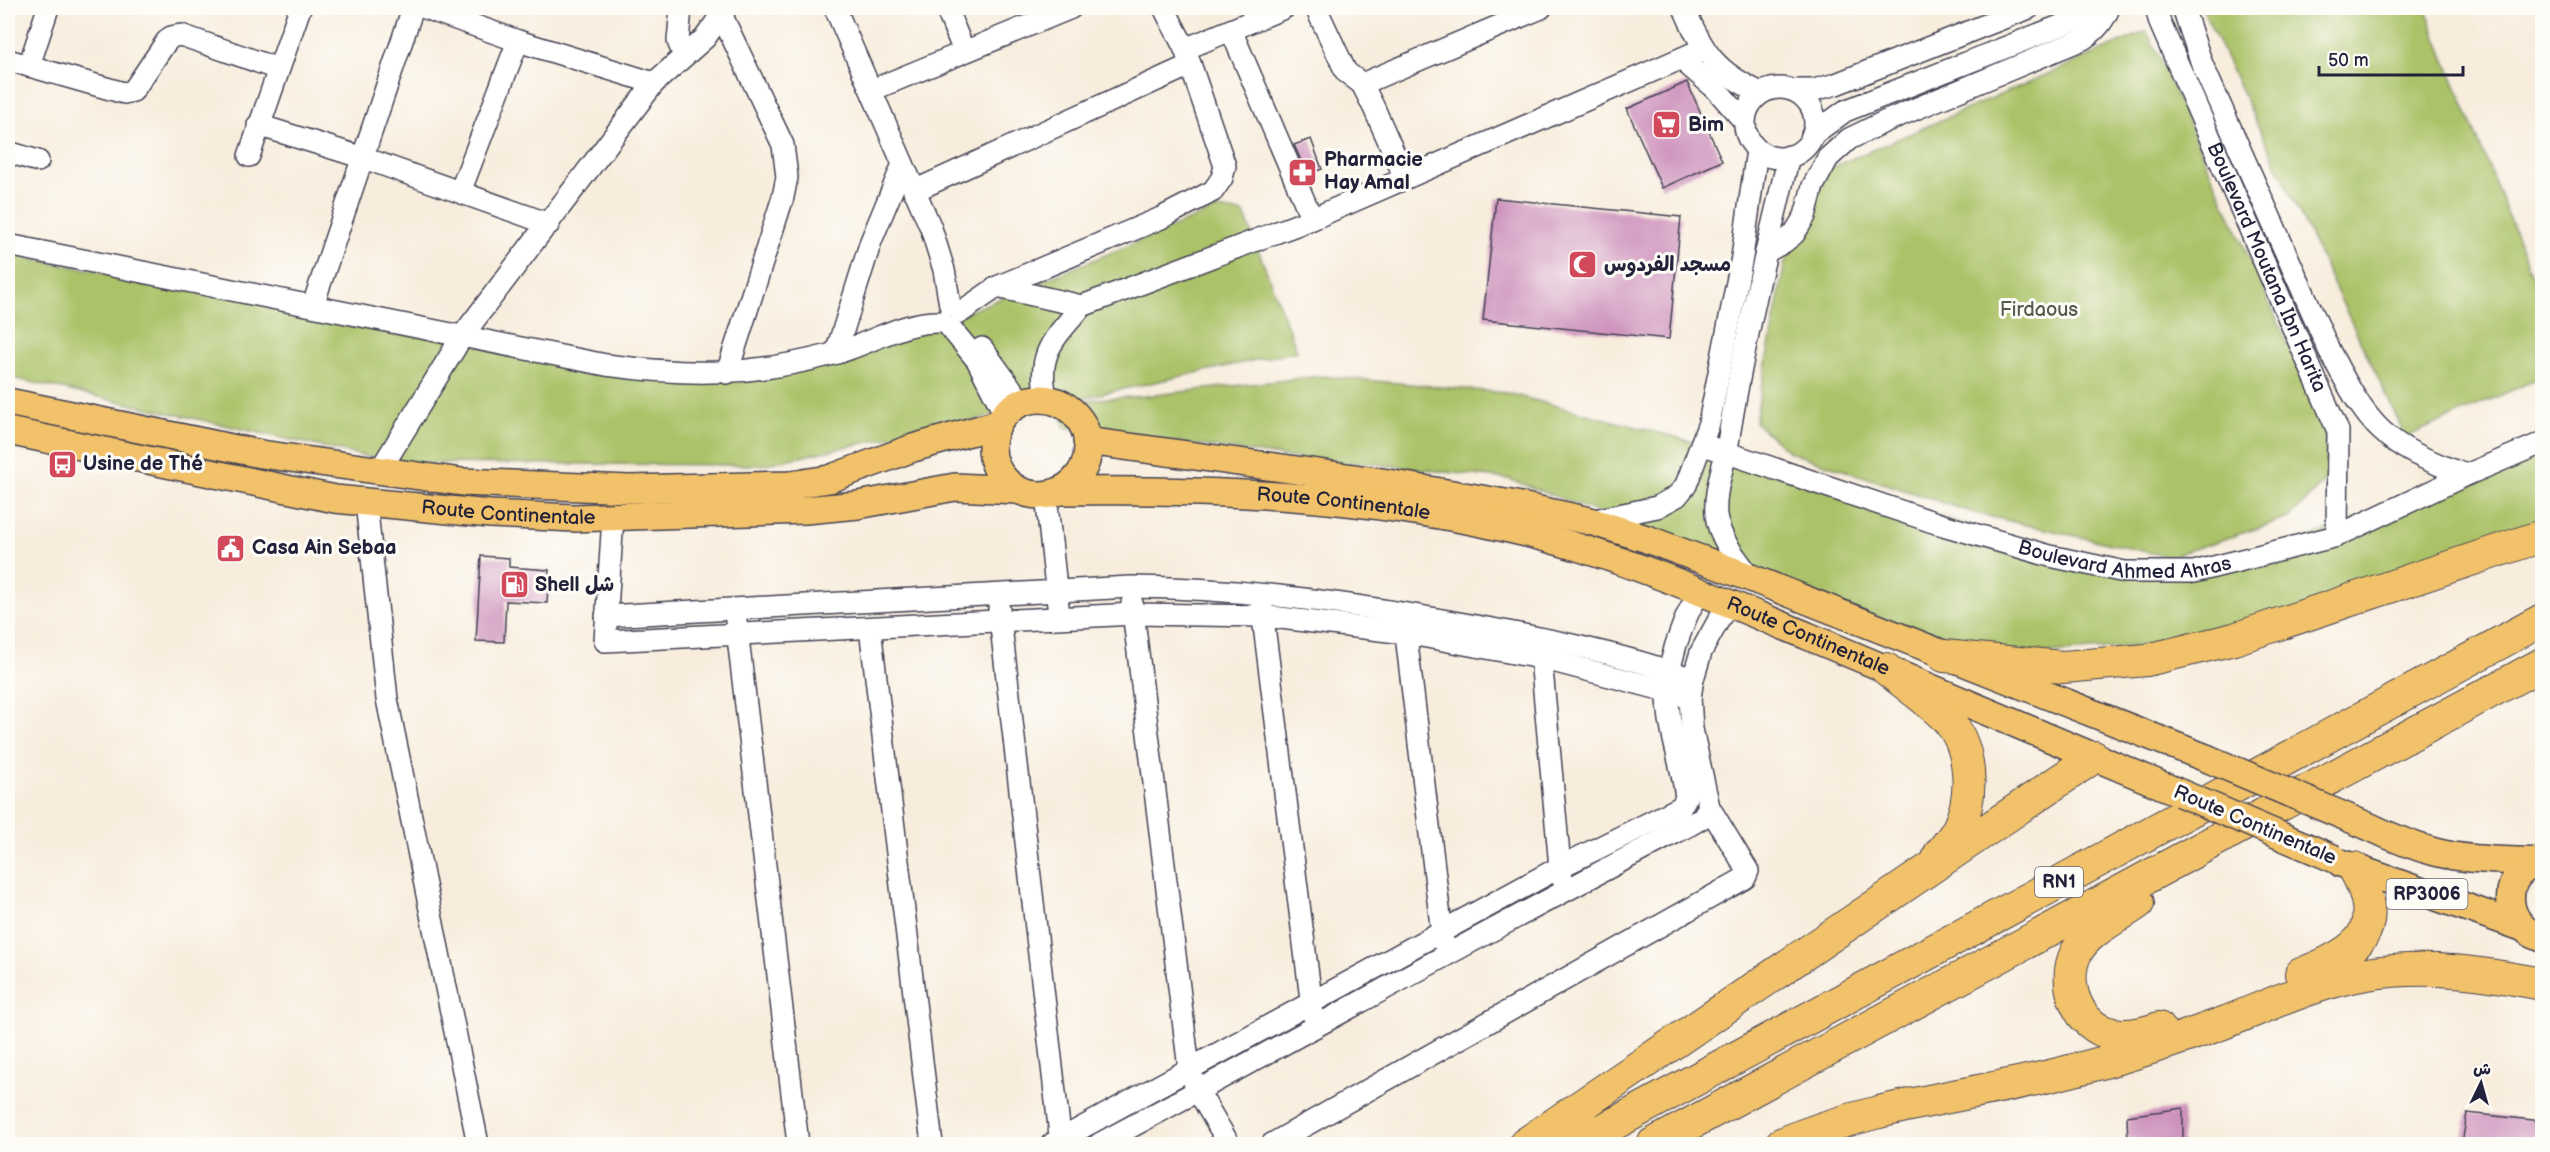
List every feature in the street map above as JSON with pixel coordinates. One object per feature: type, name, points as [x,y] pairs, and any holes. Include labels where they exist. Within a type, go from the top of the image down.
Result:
[{"type":"highway","points":[[1944,656],[2063,668],[2147,660],[2234,639],[2542,536]]},
{"type":"highway","name":"RN1","points":[[1577,1144],[2542,620]]},
{"type":"highway","points":[[1886,669],[1945,717],[1959,737],[1966,759],[1969,785],[1965,809],[1958,830],[1930,868]]},
{"type":"highway","name":"RN1","points":[[1653,1144],[2534,671]]},
{"type":"highway","points":[[1525,1144],[2094,757]]},
{"type":"highway","points":[[2159,871],[2151,890],[2129,910],[2090,937],[2076,953],[2071,977],[2074,999],[2086,1018],[2103,1032],[2126,1035],[2155,1029],[2247,996],[2343,956],[2360,940],[2368,922],[2368,899],[2344,864]]},
{"type":"highway","points":[[1781,1144],[1865,1116],[1942,1098],[2037,1080],[2120,1057],[2223,1023],[2320,986],[2365,974],[2416,969],[2456,971],[2542,984]]},
{"type":"main road","name":"Route Continentale","points":[[8,402],[261,454],[462,482],[628,489],[789,485],[829,479],[1018,410]]},
{"type":"main road","points":[[1067,408],[1077,417],[1087,441],[1087,456],[1082,470],[1073,482],[1053,493],[1031,494],[1017,490],[1000,474],[992,453],[992,438],[1018,410],[1067,408]]},
{"type":"main road","name":"Route Continentale","points":[[8,431],[335,499],[490,514],[613,517],[806,510],[858,505],[955,487],[1017,490]]},
{"type":"main road","name":"Route Continentale","points":[[1087,441],[1364,480],[1511,504],[1590,521],[1647,539],[1750,578],[2206,758],[2402,842],[2437,853],[2481,859],[2542,863]]},
{"type":"main road","name":"Route Continentale","points":[[1053,493],[1167,489],[1325,498],[1506,528],[1560,542],[1702,592],[2344,864],[2531,932]]},
{"type":"main road","name":"RP3006","points":[[2531,932],[2512,915],[2511,890],[2517,878],[2526,869],[2542,863]]},
{"type":"street","points":[[29,66],[48,8]]},
{"type":"street","points":[[249,156],[300,8]]},
{"type":"street","points":[[313,305],[413,8]]},
{"type":"street","points":[[425,8],[518,41],[654,83]]},
{"type":"street","points":[[681,8],[678,41],[684,56]]},
{"type":"street","points":[[835,8],[938,245],[952,318],[987,353],[1018,410],[1042,382],[1045,355],[1059,333],[1082,306],[1312,219],[1703,49]]},
{"type":"street","points":[[946,8],[964,51]]},
{"type":"street","points":[[8,245],[606,365],[644,370],[727,373],[758,371],[836,353],[908,325],[952,318],[997,287],[1161,218],[1213,191],[1219,184],[1225,166],[1187,57],[1164,8]]},
{"type":"street","points":[[915,191],[1187,57],[1231,30],[1284,8]]},
{"type":"street","points":[[1316,8],[1346,72],[1362,84],[1405,178]]},
{"type":"street","points":[[1362,84],[1541,8]]},
{"type":"street","points":[[1684,8],[1703,49],[1719,67],[1743,85],[1761,93]]},
{"type":"street","points":[[1744,121],[1752,101],[1761,93],[1781,88],[1814,90],[1836,84],[2029,8]]},
{"type":"street","points":[[1681,59],[1716,89],[1744,121],[1750,142],[1758,150],[1778,157],[1789,156],[1799,152],[1812,135],[1845,111],[2107,8]]},
{"type":"street","points":[[1766,252],[1784,243],[1794,234],[1805,216],[1813,186],[1827,158],[1849,139],[1884,122],[2083,39],[2095,31],[2104,20],[2107,8]]},
{"type":"street","name":"Boulevard Moutana Ibn Harita","points":[[2156,8],[2160,23],[2338,431],[2337,536]]},
{"type":"street","name":"Boulevard Moutana Ibn Harita","points":[[2183,8],[2202,64],[2329,350],[2350,390],[2366,416],[2380,432],[2402,448],[2432,463],[2466,475]]},
{"type":"street","points":[[872,90],[1060,10]]},
{"type":"street","points":[[380,470],[463,335],[654,83],[705,38],[723,11]]},
{"type":"street","points":[[723,11],[783,145],[787,177],[783,197],[727,373]]},
{"type":"street","points":[[1231,30],[1312,219]]},
{"type":"street","points":[[8,60],[115,91],[133,91],[166,42],[171,37],[181,35],[278,69]]},
{"type":"street","points":[[460,192],[518,41]]},
{"type":"street","points":[[1792,90],[1809,103],[1813,113],[1812,135]]},
{"type":"street","points":[[258,125],[364,158],[549,224]]},
{"type":"street","points":[[1590,521],[1647,511],[1677,496],[1686,485],[1709,423],[1742,257],[1758,150]]},
{"type":"street","points":[[8,152],[38,161]]},
{"type":"street","points":[[1750,578],[1727,544],[1716,516],[1716,494],[1726,451],[1741,359],[1789,156]]},
{"type":"street","points":[[836,353],[872,242],[903,164]]},
{"type":"street","points":[[997,287],[1082,306]]},
{"type":"street","name":"Boulevard Ahmed Ahras","points":[[1701,444],[1936,523],[2050,556],[2125,572],[2194,572],[2337,536],[2466,475],[2542,443]]},
{"type":"street","points":[[1053,493],[1059,618]]},
{"type":"street","points":[[366,502],[387,699],[478,1144]]},
{"type":"street","points":[[613,517],[605,641],[1134,614],[1263,616],[1404,622]]},
{"type":"street","points":[[606,616],[1130,587],[1196,587],[1260,592],[1540,647],[1692,688]]},
{"type":"street","points":[[1130,587],[1189,1069],[1198,1091],[1229,1144]]},
{"type":"street","points":[[1260,592],[1315,1028]]},
{"type":"street","points":[[997,595],[1058,1143],[1441,931],[1560,867],[1681,807],[1686,798],[1669,718],[1669,680],[1676,643],[1695,598],[1702,592]]},
{"type":"street","points":[[1272,1144],[1745,878],[1748,871],[1709,807],[1692,729],[1692,688],[1701,652],[1728,603]]},
{"type":"street","points":[[735,609],[798,1144]]},
{"type":"street","points":[[1404,622],[1441,931],[1447,956]]},
{"type":"street","points":[[870,628],[932,1144]]},
{"type":"street","points":[[1540,647],[1560,867],[1565,890]]},
{"type":"street","points":[[1686,798],[1709,807]]},
{"type":"street","points":[[1099,1144],[1565,890],[1690,825],[1702,818],[1709,807]]},
{"type":"green space","points":[[2202,8],[2425,8],[2542,300],[2542,377],[2406,437]]},
{"type":"green space","name":"Firdaous","points":[[2147,31],[2324,424],[2328,478],[2289,518],[2169,557],[1974,513],[1789,452],[1755,422],[1785,262],[1805,231],[1826,170]]},
{"type":"green space","points":[[1216,209],[1244,213],[1297,351],[1068,401],[1145,396],[1321,376],[1507,393],[1701,444],[2125,572],[2267,555],[2542,443],[2542,527],[2234,639],[1959,660],[1605,515],[1509,479],[1366,463],[1335,463],[1065,428],[1062,418],[1049,404],[761,465],[395,463],[8,377],[8,255],[631,366],[742,382],[807,368],[903,339]]},
{"type":"building","points":[[1687,82],[1722,161],[1662,188],[1627,109]]},
{"type":"building","points":[[1311,139],[1322,169],[1307,174],[1294,145]]},
{"type":"building","points":[[1496,198],[1681,217],[1669,339],[1483,320]]},
{"type":"building","name":"Shell شل","points":[[481,556],[509,558],[509,567],[549,570],[547,603],[506,601],[504,642],[476,641]]},
{"type":"building","points":[[2183,1108],[2183,1144],[2128,1144],[2127,1116]]},
{"type":"building","points":[[2467,1113],[2542,1121],[2542,1144],[2462,1144]]},
{"type":"place","name":"Bim","points":[[1667,125]]},
{"type":"place","name":"Pharmacie Hay Amal","points":[[1303,172]]},
{"type":"place","name":"مسجد الفردوس","points":[[1583,265]]},
{"type":"place","name":"Usine de Thé","points":[[62,464]]},
{"type":"place","name":"Casa Ain Sebaa","points":[[231,548]]},
{"type":"place","name":"Shell شل","points":[[514,585]]}]
